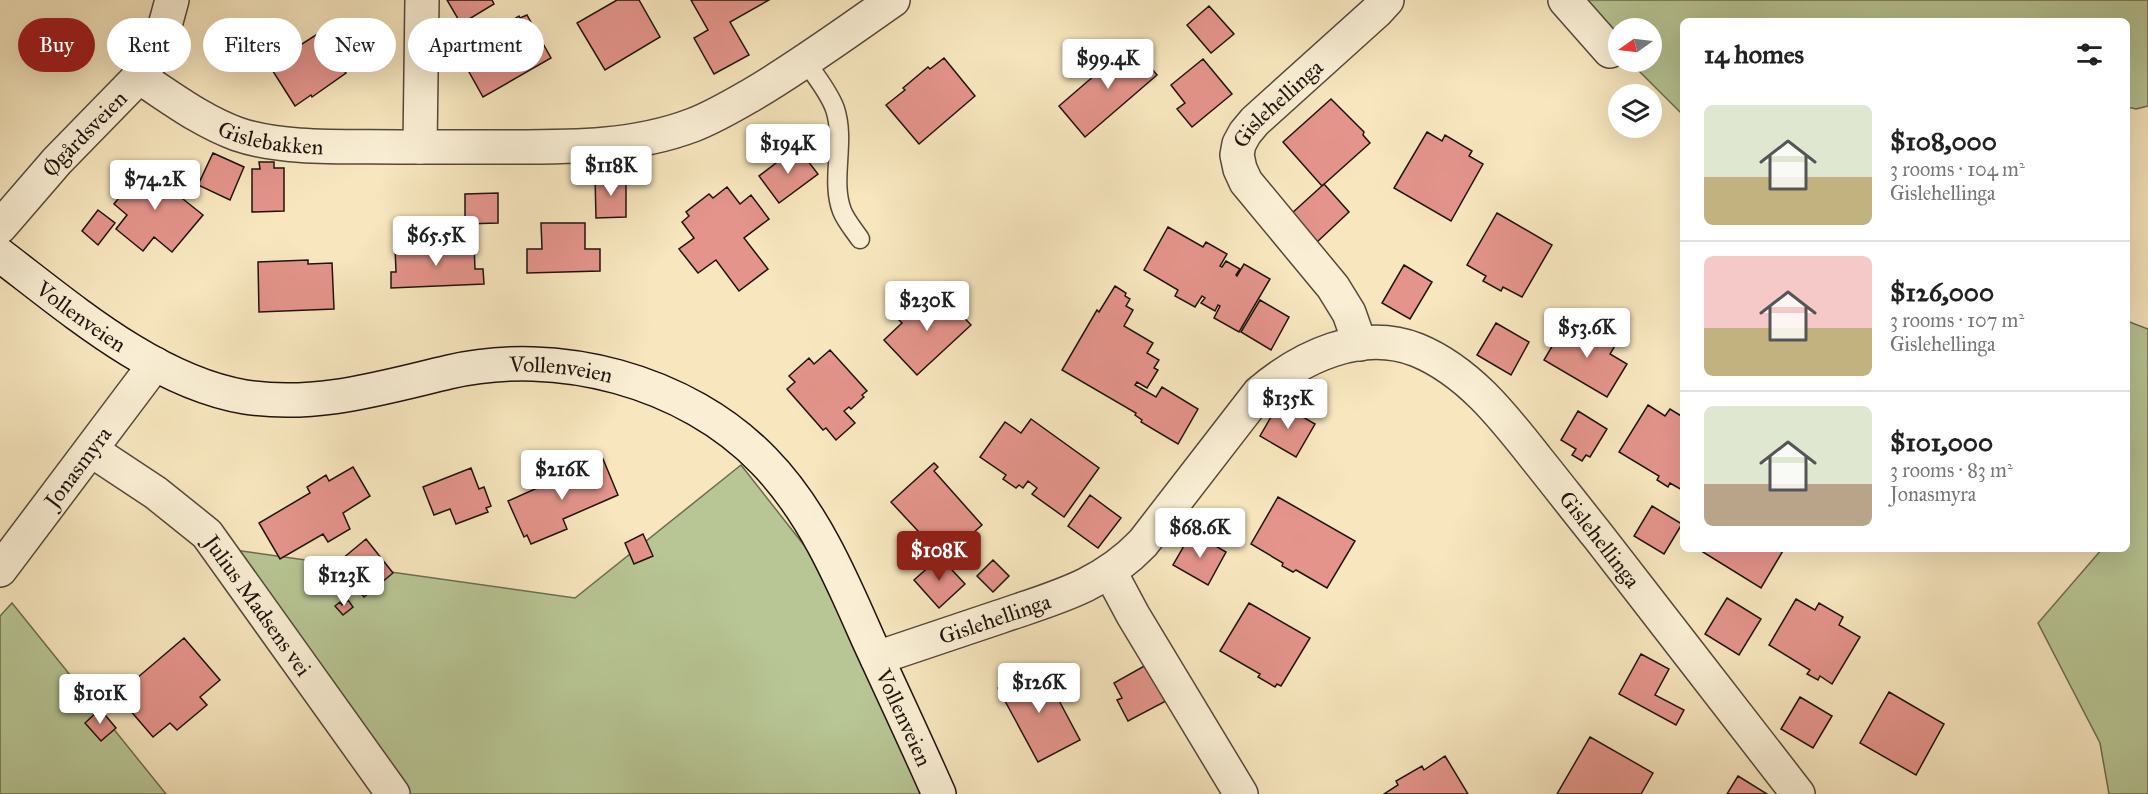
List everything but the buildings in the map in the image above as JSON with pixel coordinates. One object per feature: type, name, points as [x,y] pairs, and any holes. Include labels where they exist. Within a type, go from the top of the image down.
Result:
[{"type":"street","name":"Øgårdsveien","points":[[0,227],[57,161],[139,77],[158,51],[172,0]]},
{"type":"street","points":[[420,147],[422,0]]},
{"type":"street","name":"Gislehellinga","points":[[1360,344],[1349,312],[1333,287],[1246,182],[1237,155],[1239,144],[1255,121],[1376,12],[1386,0]]},
{"type":"street","points":[[1566,0],[1608,49]]},
{"type":"street","name":"Gislebakken","points":[[139,77],[201,117],[237,134],[276,142],[337,146],[420,147],[573,147],[623,143],[660,136],[694,125],[730,108],[806,62],[884,3]]},
{"type":"street","name":"Vollenveien","points":[[0,255],[91,323],[155,364],[210,389],[281,401],[321,400],[466,369],[495,365],[533,364],[574,367],[623,378],[681,401],[724,428],[764,460],[822,541],[939,794]]},
{"type":"street","name":"Gislehellinga","points":[[877,658],[1086,587],[1129,558],[1143,543],[1259,393],[1280,374],[1307,359],[1336,348],[1360,344],[1388,344],[1416,350],[1445,365],[1483,394],[1519,436],[1798,794]]},
{"type":"street","name":"Jonasmyra","points":[[0,570],[155,364]]},
{"type":"street","name":"Julius Madsens vei","points":[[90,450],[156,493],[207,534],[393,794]]},
{"type":"street","points":[[1110,572],[1241,794]]},
{"type":"lane","points":[[806,62],[830,97],[835,109],[840,134],[838,182],[842,212],[860,239]]},
{"type":"green space","points":[[1568,0],[2148,0],[2148,106],[2136,109],[2130,108],[2130,18],[1680,18],[1680,112],[1662,94],[1662,84],[1652,84],[1640,72],[1662,72],[1662,18],[1608,18],[1608,40]]},
{"type":"green space","points":[[2130,322],[2148,329],[2148,794],[2109,794],[2100,743],[2038,623],[2099,552],[2130,552]]},
{"type":"green space","points":[[741,465],[807,549],[850,635],[921,794],[384,794],[206,546],[575,598]]},
{"type":"green space","points":[[12,603],[166,794],[0,794],[0,616]]}]
